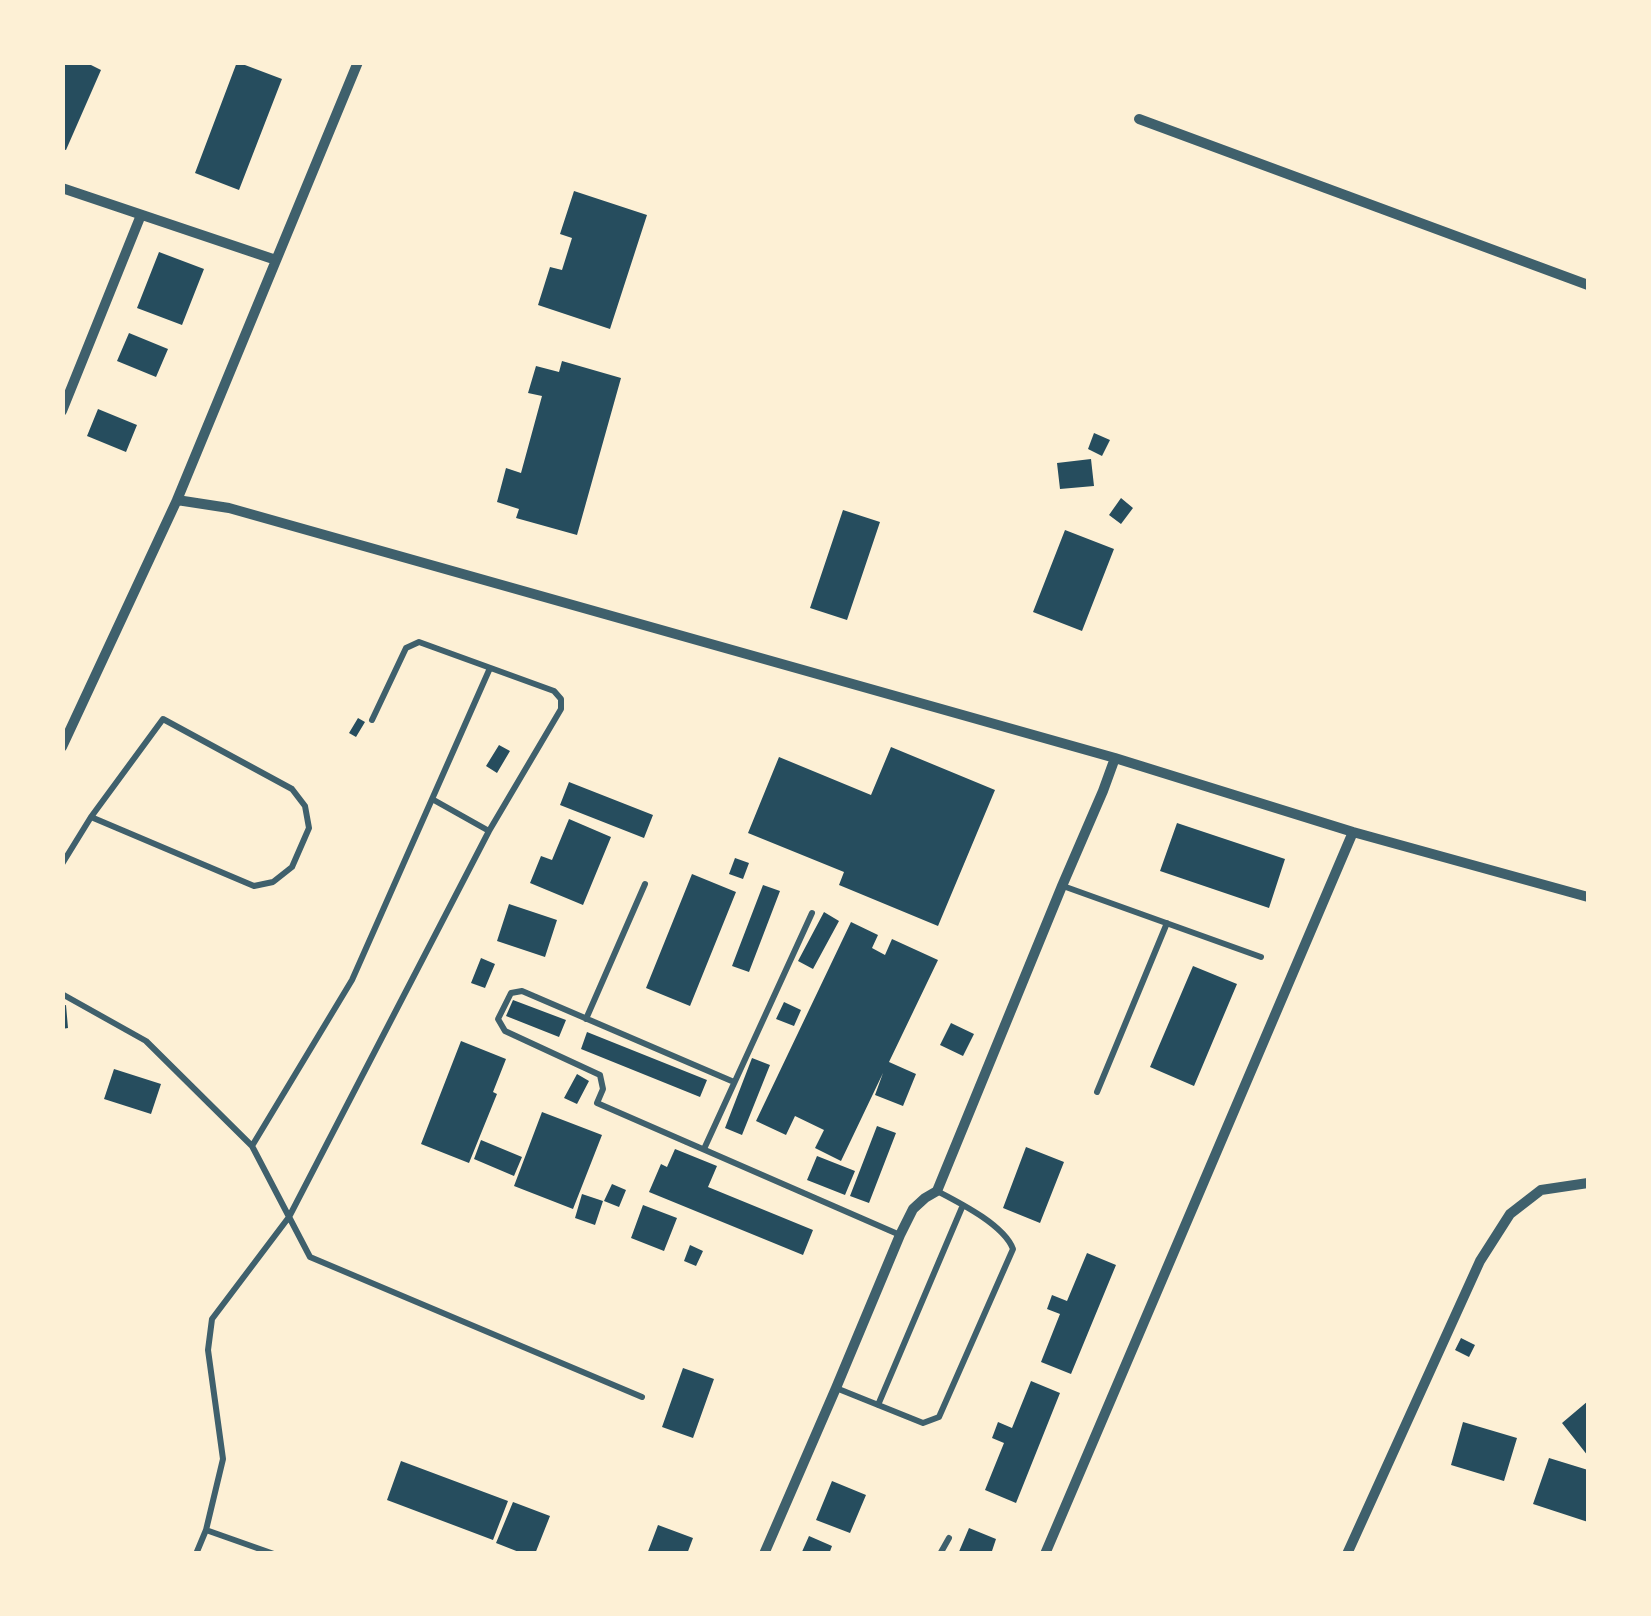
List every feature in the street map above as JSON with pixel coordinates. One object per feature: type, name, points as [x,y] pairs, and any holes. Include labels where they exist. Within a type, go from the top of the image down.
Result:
[{"type":"street","points":[[62,747],[177,500],[358,62]]},
{"type":"street","points":[[1140,119],[1588,286]]},
{"type":"street","points":[[62,188],[276,260]]},
{"type":"street","points":[[62,412],[68,382],[142,215]]},
{"type":"street","points":[[177,500],[229,508],[1114,758],[1353,832],[1588,897]]},
{"type":"street","points":[[764,1554],[900,1235],[913,1209],[938,1191],[1104,791],[1114,758]]},
{"type":"street","points":[[1045,1554],[1353,832]]},
{"type":"street","points":[[1346,1554],[1480,1260],[1510,1214],[1541,1190],[1588,1183]]},
{"type":"lane","points":[[196,1554],[206,1530],[223,1459],[208,1350],[212,1319],[289,1218],[488,831],[561,709],[561,699],[554,692],[419,642],[406,648],[372,720]]},
{"type":"lane","points":[[252,1146],[352,980],[490,668]]},
{"type":"lane","points":[[62,864],[91,817],[163,719],[292,788],[305,806],[309,828],[292,866],[273,882],[254,886],[91,817]]},
{"type":"lane","points":[[432,799],[488,831]]},
{"type":"lane","points":[[586,1018],[645,884]]},
{"type":"lane","points":[[1062,886],[1261,958]]},
{"type":"lane","points":[[704,1149],[812,913]]},
{"type":"lane","points":[[1097,1092],[1166,924]]},
{"type":"lane","points":[[734,1082],[522,992],[511,993],[498,1019],[505,1031],[600,1075],[602,1090],[597,1104],[900,1235]]},
{"type":"lane","points":[[62,994],[146,1042],[252,1146],[310,1257],[642,1397]]},
{"type":"lane","points":[[836,1388],[923,1423],[939,1417],[1013,1250],[1009,1238],[938,1191]]},
{"type":"lane","points":[[878,1405],[963,1205]]},
{"type":"lane","points":[[206,1530],[274,1554]]},
{"type":"lane","points":[[940,1554],[950,1538]]},
{"type":"building","points":[[62,62],[85,62],[101,70],[66,150],[62,149]]},
{"type":"building","points":[[237,62],[282,79],[239,190],[195,173]]},
{"type":"building","points":[[574,191],[647,215],[610,329],[538,305],[550,267],[562,270],[572,238],[560,234]]},
{"type":"building","points":[[159,252],[204,269],[182,325],[137,308]]},
{"type":"building","points":[[129,333],[168,349],[156,377],[117,361]]},
{"type":"building","points":[[562,361],[621,378],[577,535],[516,518],[519,509],[497,502],[506,468],[521,473],[542,396],[528,393],[536,366],[559,372]]},
{"type":"building","points":[[98,409],[137,425],[126,452],[87,436]]},
{"type":"building","points":[[1094,433],[1110,440],[1102,456],[1088,449]]},
{"type":"building","points":[[1091,459],[1094,486],[1060,489],[1057,463]]},
{"type":"building","points":[[1121,498],[1133,508],[1121,524],[1109,515]]},
{"type":"building","points":[[843,510],[880,522],[847,620],[810,608]]},
{"type":"building","points":[[1065,530],[1114,549],[1082,631],[1033,612]]},
{"type":"building","points":[[358,718],[365,722],[356,737],[349,733]]},
{"type":"building","points":[[499,745],[510,751],[497,773],[486,766]]},
{"type":"building","points":[[891,747],[995,790],[938,926],[839,885],[844,872],[748,833],[779,757],[871,795]]},
{"type":"building","points":[[569,782],[653,815],[644,838],[560,805]]},
{"type":"building","points":[[569,819],[611,837],[583,905],[530,883],[541,856],[552,860]]},
{"type":"building","points":[[1177,823],[1285,859],[1269,908],[1160,871]]},
{"type":"building","points":[[735,858],[749,863],[743,879],[729,874]]},
{"type":"building","points":[[692,874],[736,892],[690,1006],[646,988]]},
{"type":"building","points":[[763,885],[780,891],[749,972],[732,966]]},
{"type":"building","points":[[509,904],[557,920],[545,957],[497,941]]},
{"type":"building","points":[[824,912],[839,921],[813,969],[798,961]]},
{"type":"building","points":[[851,922],[878,935],[872,948],[885,955],[892,939],[938,960],[889,1062],[916,1074],[903,1106],[875,1095],[883,1073],[841,1161],[815,1148],[824,1130],[795,1116],[786,1135],[756,1121]]},
{"type":"building","points":[[481,958],[495,964],[485,988],[471,983]]},
{"type":"building","points":[[1193,966],[1237,984],[1194,1086],[1150,1067]]},
{"type":"building","points":[[513,1000],[566,1020],[559,1037],[506,1016]]},
{"type":"building","points":[[784,1002],[801,1010],[794,1026],[776,1019]]},
{"type":"building","points":[[66,1005],[68,1028],[62,1029],[62,1006]]},
{"type":"building","points":[[951,1023],[974,1034],[963,1056],[940,1045]]},
{"type":"building","points":[[587,1032],[707,1080],[700,1097],[581,1049]]},
{"type":"building","points":[[461,1041],[506,1059],[493,1092],[497,1094],[469,1163],[421,1144]]},
{"type":"building","points":[[752,1058],[770,1065],[742,1135],[725,1128]]},
{"type":"building","points":[[114,1069],[161,1084],[151,1114],[104,1099]]},
{"type":"building","points":[[577,1074],[589,1081],[577,1104],[564,1098]]},
{"type":"building","points":[[542,1112],[602,1135],[573,1209],[514,1186]]},
{"type":"building","points":[[877,1126],[896,1133],[869,1203],[850,1196]]},
{"type":"building","points":[[481,1140],[522,1157],[514,1176],[474,1159]]},
{"type":"building","points":[[1026,1147],[1064,1162],[1040,1223],[1003,1208]]},
{"type":"building","points":[[675,1149],[717,1166],[708,1187],[813,1230],[803,1255],[649,1192],[661,1164],[667,1167]]},
{"type":"building","points":[[817,1156],[855,1171],[845,1195],[807,1180]]},
{"type":"building","points":[[612,1184],[626,1190],[619,1207],[604,1201]]},
{"type":"building","points":[[582,1194],[603,1201],[595,1225],[575,1218]]},
{"type":"building","points":[[643,1205],[677,1218],[664,1251],[631,1238]]},
{"type":"building","points":[[690,1245],[703,1251],[696,1266],[684,1261]]},
{"type":"building","points":[[1087,1253],[1116,1265],[1071,1374],[1041,1362],[1060,1314],[1047,1309],[1052,1295],[1067,1301]]},
{"type":"building","points":[[1461,1338],[1475,1345],[1469,1357],[1455,1350]]},
{"type":"building","points":[[683,1368],[714,1379],[693,1438],[662,1427]]},
{"type":"building","points":[[1031,1381],[1060,1393],[1016,1503],[985,1490],[1004,1443],[992,1438],[998,1422],[1012,1428]]},
{"type":"building","points":[[1588,1401],[1588,1456],[1562,1423]]},
{"type":"building","points":[[1463,1422],[1517,1438],[1504,1481],[1451,1465]]},
{"type":"building","points":[[1549,1458],[1588,1470],[1588,1522],[1533,1504]]},
{"type":"building","points":[[401,1461],[508,1501],[493,1540],[387,1500]]},
{"type":"building","points":[[832,1481],[866,1495],[850,1533],[816,1520]]},
{"type":"building","points":[[513,1502],[550,1516],[535,1554],[496,1543]]},
{"type":"building","points":[[658,1525],[693,1538],[687,1554],[647,1554]]},
{"type":"building","points":[[969,1528],[996,1539],[991,1554],[958,1554]]},
{"type":"building","points":[[809,1536],[832,1546],[829,1554],[801,1554]]}]
